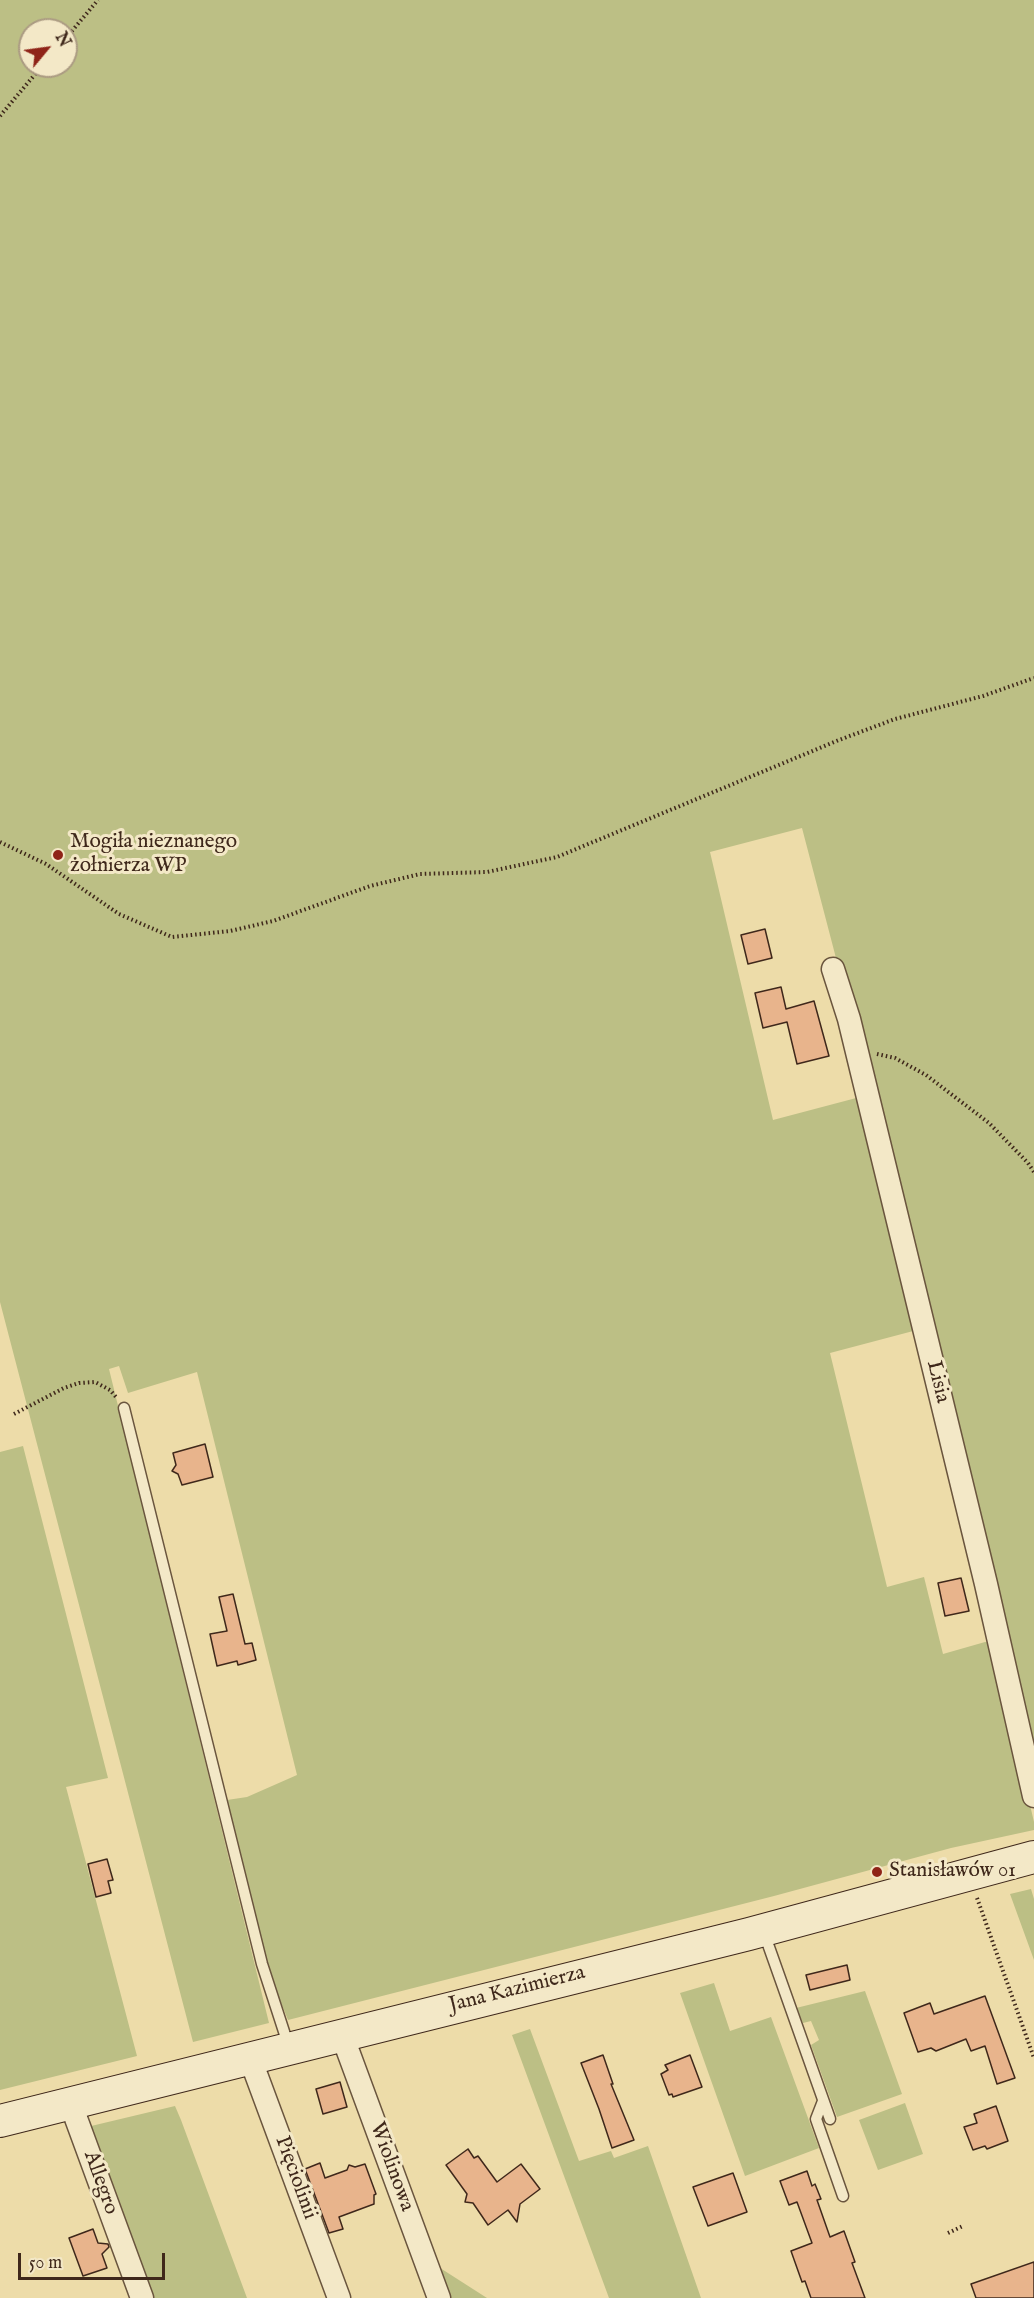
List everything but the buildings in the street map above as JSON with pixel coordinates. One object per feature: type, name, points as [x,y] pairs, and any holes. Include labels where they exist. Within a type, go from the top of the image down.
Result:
[{"type":"main road","name":"Jana Kazimierza","points":[[0,2121],[763,1930],[1034,1857]]},
{"type":"street","name":"Lisia","points":[[833,969],[856,1048],[986,1584],[1034,1796]]},
{"type":"street","name":"Wiolinowa","points":[[342,2035],[439,2298]]},
{"type":"street","name":"Pięciolinii","points":[[250,2058],[339,2298]]},
{"type":"street","name":"Allegro","points":[[70,2102],[142,2298]]},
{"type":"lane","points":[[124,1408],[262,1964],[289,2048]]},
{"type":"lane","points":[[763,1930],[830,2119]]},
{"type":"lane","points":[[823,2101],[816,2115],[818,2127],[843,2196]]},
{"type":"path","points":[[78,24],[98,0]]},
{"type":"path","points":[[0,116],[32,78]]},
{"type":"path","points":[[0,842],[46,864],[119,914],[172,937],[230,931],[273,921],[370,886],[420,874],[487,872],[557,857],[862,731],[895,719],[983,696],[1034,678]]},
{"type":"path","points":[[856,1048],[895,1058],[926,1075],[989,1123],[1034,1172]]},
{"type":"path","points":[[14,1414],[64,1388],[95,1382],[110,1390],[124,1408]]},
{"type":"path","points":[[976,1897],[1034,2058]]},
{"type":"path","points":[[948,2233],[963,2226]]},
{"type":"green space","points":[[0,0],[1034,0],[1034,1780],[842,981],[802,828],[710,852],[773,1120],[860,1097],[917,1330],[830,1353],[887,1587],[924,1577],[943,1654],[985,1642],[992,1643],[1034,1830],[951,1848],[774,1896],[288,2020],[269,1973],[227,1800],[247,1797],[297,1775],[197,1372],[128,1393],[119,1366],[109,1369],[269,2023],[193,2042],[0,1302]]},
{"type":"green space","points":[[23,1446],[108,1778],[66,1787],[137,2056],[0,2090],[0,1452]]},
{"type":"green space","points":[[1031,1889],[1034,1899],[1034,1960],[1010,1894]]},
{"type":"green space","points":[[714,1983],[730,2031],[771,2017],[819,2148],[745,2176],[680,1993]]},
{"type":"green space","points":[[865,1991],[902,2094],[837,2117],[811,2045],[819,2040],[811,2021],[803,2023],[796,2008]]},
{"type":"green space","points":[[530,2029],[579,2161],[611,2151],[614,2158],[648,2146],[701,2298],[609,2298],[512,2035]]},
{"type":"green space","points":[[905,2103],[923,2154],[878,2170],[859,2120]]},
{"type":"green space","points":[[175,2106],[247,2298],[152,2298],[87,2127]]},
{"type":"green space","points":[[437,2266],[487,2298],[449,2298]]},
{"type":"place","name":"Mogiła nieznanego żołnierza WP","points":[[58,855]]},
{"type":"place","name":"Stanisławów 01","points":[[877,1872]]}]
